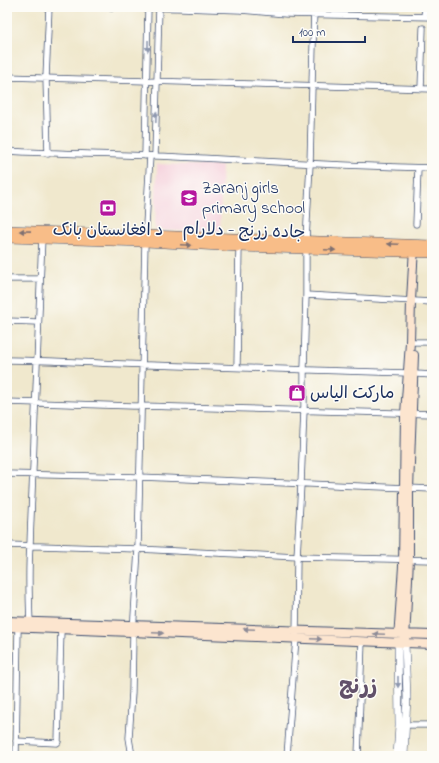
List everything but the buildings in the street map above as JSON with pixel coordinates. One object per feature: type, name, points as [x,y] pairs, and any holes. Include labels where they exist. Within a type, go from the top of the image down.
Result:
[{"type":"highway","name":"جاده زرنج - دلارام","points":[[7,230],[42,235],[417,249],[432,253]]},
{"type":"highway","name":"جاده زرنج - دلارام","points":[[7,238],[42,235]]},
{"type":"highway","name":"جاده زرنج - دلارام","points":[[145,239],[239,247],[306,245]]},
{"type":"highway","name":"جاده زرنج - دلارام","points":[[417,249],[432,245]]},
{"type":"main road","points":[[402,639],[406,559],[406,489],[413,301],[417,249]]},
{"type":"main road","points":[[7,621],[61,629],[133,629]]},
{"type":"main road","points":[[7,627],[18,628],[30,625],[296,634],[402,639],[432,644]]},
{"type":"main road","points":[[296,634],[362,641],[402,639],[432,635]]},
{"type":"street","points":[[48,154],[46,78],[49,7]]},
{"type":"street","points":[[111,7],[240,10],[286,14],[432,17]]},
{"type":"street","points":[[148,7],[147,81],[150,156]]},
{"type":"street","points":[[132,756],[129,738],[138,548],[145,239],[150,156],[157,81],[159,7]]},
{"type":"street","points":[[287,756],[296,634],[297,557],[304,410],[306,245],[313,86],[314,7]]},
{"type":"street","points":[[424,17],[425,7]]},
{"type":"street","points":[[421,89],[423,28]]},
{"type":"street","points":[[7,77],[432,90]]},
{"type":"street","points":[[7,151],[48,154],[150,156],[432,168]]},
{"type":"street","points":[[416,224],[418,168]]},
{"type":"street","points":[[30,625],[30,546],[42,235]]},
{"type":"street","points":[[237,367],[239,247]]},
{"type":"street","points":[[7,279],[40,279]]},
{"type":"street","points":[[306,295],[432,302]]},
{"type":"street","points":[[7,321],[38,322]]},
{"type":"street","points":[[412,342],[432,342]]},
{"type":"street","points":[[7,360],[304,369],[432,375]]},
{"type":"street","points":[[7,402],[432,414]]},
{"type":"street","points":[[7,474],[140,476],[432,489]]},
{"type":"street","points":[[7,545],[138,548],[297,557],[432,560]]},
{"type":"street","points":[[16,756],[18,628]]},
{"type":"street","points":[[16,741],[58,742],[61,629]]},
{"type":"street","points":[[402,639],[402,725],[404,756]]},
{"type":"street","points":[[358,756],[362,641]]},
{"type":"street","points":[[402,725],[432,725]]},
{"type":"street","points":[[397,756],[402,725]]},
{"type":"shaded area","name":"Zaranj girls primary school","points":[[157,164],[222,166],[220,232],[155,230]]},
{"type":"place","name":"Zaranj girls primary school","points":[[189,198]]},
{"type":"place","name":"د افغانستان بانک","points":[[108,208]]},
{"type":"place","name":"مارکت الیاس","points":[[297,393]]},
{"type":"district","name":"زرنج","points":[[358,688]]}]
